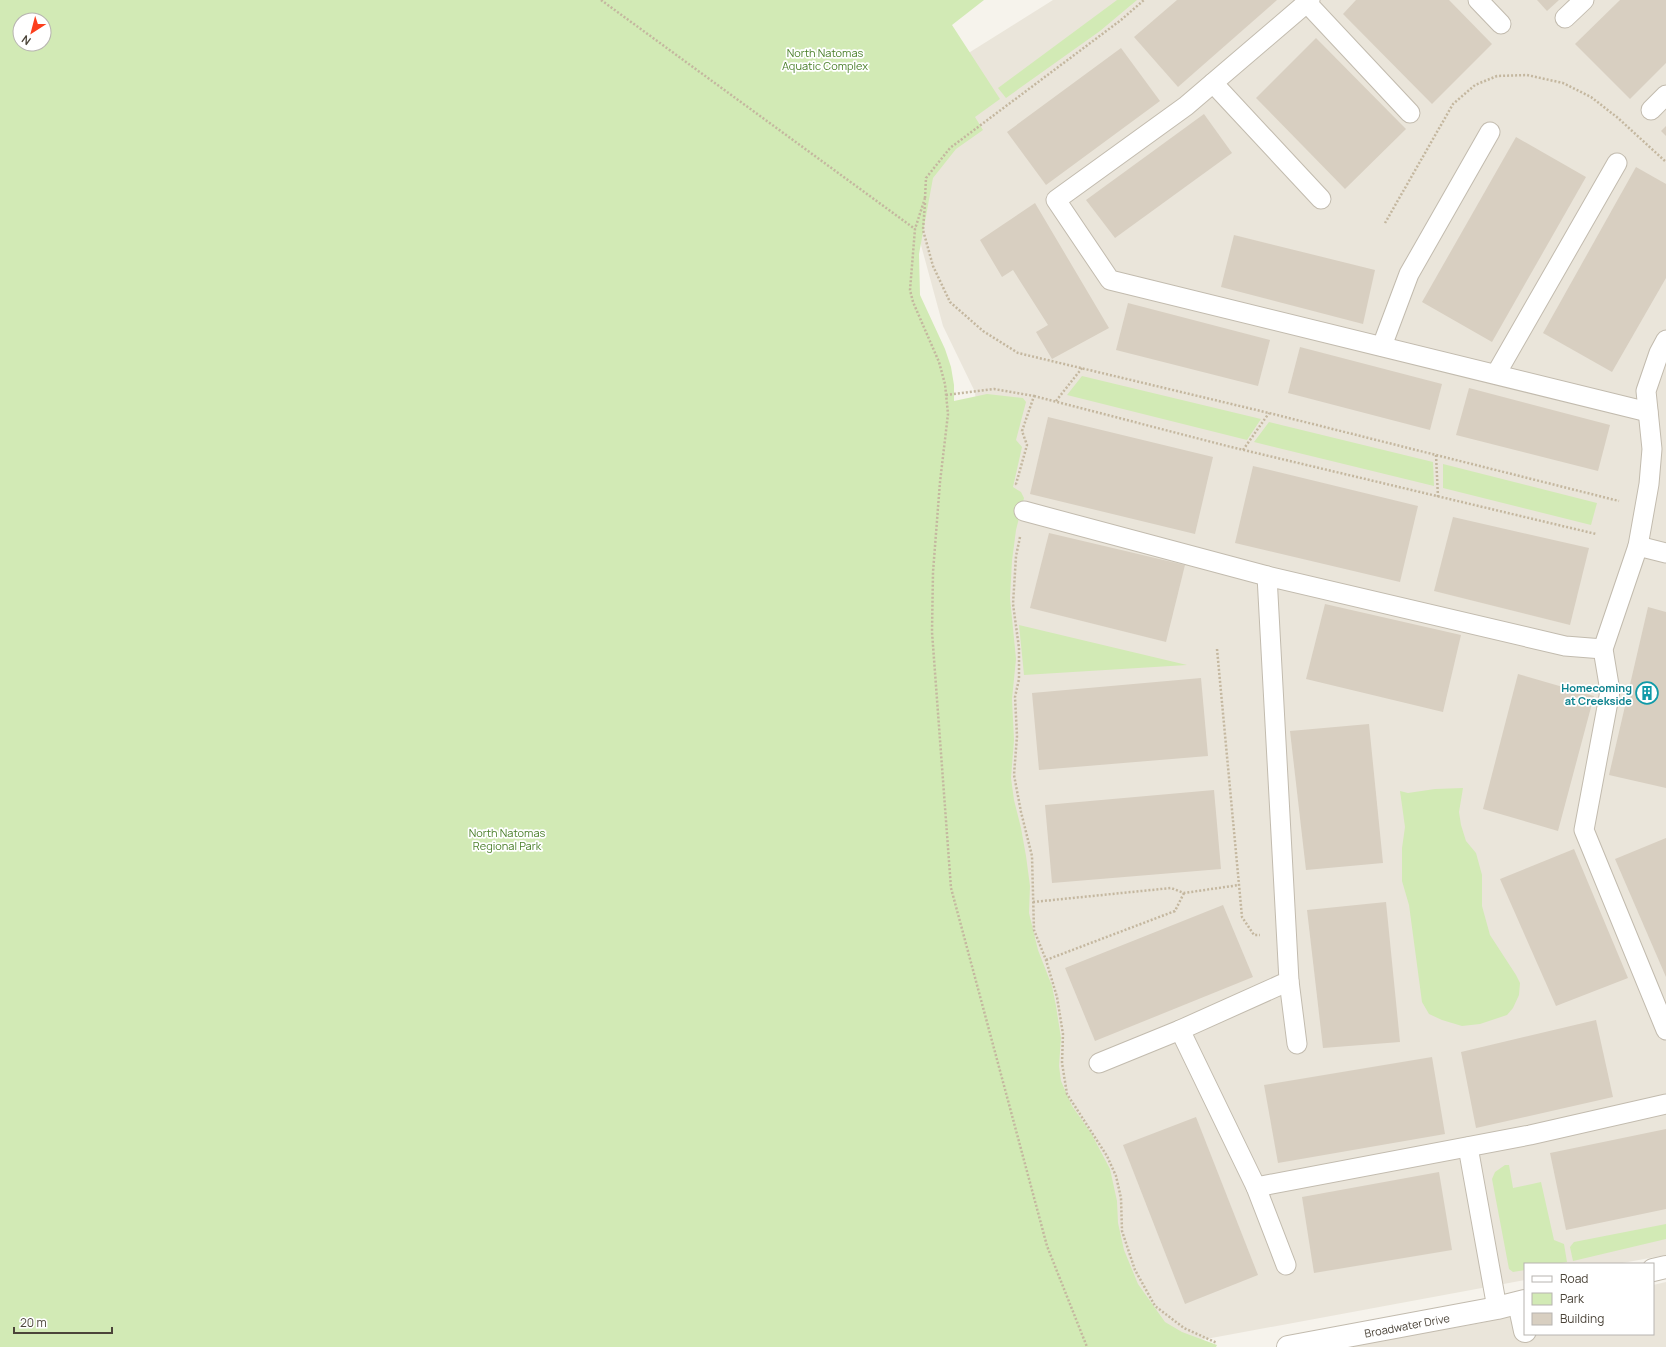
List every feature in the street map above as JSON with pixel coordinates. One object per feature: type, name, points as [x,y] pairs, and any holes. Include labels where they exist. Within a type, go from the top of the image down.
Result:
[{"type":"street","points":[[1654,1270],[1666,1267]]},
{"type":"street","name":"Broadwater Drive","points":[[1288,1347],[1522,1302]]},
{"type":"street","points":[[1522,1302],[1524,1321]]},
{"type":"street","points":[[1526,1335],[1528,1347]]},
{"type":"lane","points":[[1478,0],[1501,24]]},
{"type":"lane","points":[[1566,18],[1584,0]]},
{"type":"lane","points":[[1410,113],[1308,2],[1186,106],[1056,200],[1110,280],[1648,412]]},
{"type":"lane","points":[[1213,83],[1321,199]]},
{"type":"lane","points":[[1651,110],[1666,95]]},
{"type":"lane","points":[[1382,346],[1409,274],[1490,132]]},
{"type":"lane","points":[[1496,374],[1617,163]]},
{"type":"lane","points":[[1666,340],[1659,352],[1646,391],[1652,449],[1649,484],[1638,546],[1603,649],[1610,691],[1584,830],[1666,1030]]},
{"type":"lane","points":[[1024,511],[1267,576],[1565,646],[1603,649]]},
{"type":"lane","points":[[1638,546],[1666,552]]},
{"type":"lane","points":[[1267,576],[1289,980],[1297,1044]]},
{"type":"lane","points":[[1099,1063],[1180,1030],[1289,980]]},
{"type":"lane","points":[[1180,1030],[1256,1187],[1286,1265]]},
{"type":"lane","points":[[1256,1187],[1530,1135],[1666,1104]]},
{"type":"lane","points":[[1468,1147],[1496,1308]]},
{"type":"path","points":[[601,0],[915,229]]},
{"type":"path","points":[[1144,0],[1121,20],[950,148],[926,178],[923,230],[934,266],[950,302],[983,331],[1018,353],[1269,413],[1644,509]]},
{"type":"path","points":[[925,198],[915,229],[910,290],[913,302],[939,362],[945,384],[948,414],[935,542],[932,632],[951,888],[1047,1246],[1087,1347]]},
{"type":"path","points":[[1056,401],[1082,368]]},
{"type":"path","points":[[946,395],[994,389],[1034,396],[1243,450],[1596,534]]},
{"type":"path","points":[[1034,396],[1022,431],[1027,445],[1016,484],[1026,491],[1027,498],[1016,556],[1013,604],[1019,648],[1018,679],[1015,697],[1017,736],[1014,775],[1032,856],[1034,930],[1046,960],[1057,997],[1064,1034],[1062,1063],[1067,1094],[1103,1149],[1116,1176],[1121,1198],[1122,1232],[1135,1270],[1155,1306],[1184,1328],[1217,1343]]},
{"type":"path","points":[[1243,450],[1269,413]]},
{"type":"path","points":[[1436,455],[1438,497]]},
{"type":"path","points":[[1217,649],[1242,916],[1254,935],[1287,934]]},
{"type":"path","points":[[1033,902],[1171,888],[1184,893],[1239,885]]},
{"type":"path","points":[[1046,960],[1174,911],[1184,893]]},
{"type":"shaded area","name":"Homecoming at Creekside","points":[[1053,0],[1666,0],[1666,1255],[1622,1263],[1524,1263],[1524,1280],[1163,1347],[971,899],[978,428],[975,392],[943,326],[902,175],[935,74]]},
{"type":"shaded area","points":[[1666,1282],[1666,1347],[1346,1347],[1481,1323],[1524,1313],[1524,1335],[1654,1335],[1654,1285]]},
{"type":"green space","name":"North Natomas Regional Park","points":[[0,0],[984,0],[952,25],[1000,99],[975,117],[983,130],[956,149],[933,178],[919,254],[920,295],[945,349],[951,367],[954,385],[954,401],[987,394],[1023,398],[1026,402],[1016,440],[1022,447],[1013,487],[1021,492],[1024,498],[1016,530],[1012,561],[1010,598],[1016,659],[1012,699],[1014,740],[1011,778],[1014,800],[1026,856],[1030,886],[1029,913],[1038,950],[1052,986],[1056,1006],[1061,1038],[1059,1066],[1061,1081],[1072,1106],[1091,1133],[1110,1169],[1117,1201],[1118,1223],[1124,1250],[1138,1284],[1165,1322],[1182,1332],[1217,1345],[1216,1347],[0,1347]]},
{"type":"green space","points":[[1117,0],[1137,0],[1100,31],[1006,98],[998,88]]},
{"type":"green space","points":[[1082,376],[1261,419],[1247,440],[1067,395]]},
{"type":"green space","points":[[1269,422],[1433,462],[1434,486],[1254,442]]},
{"type":"green space","points":[[1443,464],[1597,503],[1591,525],[1443,488]]},
{"type":"green space","points":[[1019,625],[1187,665],[1024,675]]},
{"type":"green space","points":[[1463,788],[1459,812],[1461,825],[1466,841],[1476,853],[1482,875],[1482,906],[1490,935],[1520,983],[1519,995],[1513,1008],[1507,1015],[1480,1024],[1462,1026],[1429,1014],[1422,1002],[1409,905],[1402,881],[1402,848],[1405,827],[1400,791],[1408,793],[1435,789]]},
{"type":"green space","points":[[1505,1165],[1509,1165],[1513,1188],[1541,1182],[1554,1240],[1564,1244],[1567,1262],[1524,1263],[1524,1270],[1513,1272],[1509,1269],[1492,1179],[1495,1172]]},
{"type":"green space","points":[[1666,1224],[1666,1239],[1573,1261],[1570,1247],[1574,1242]]},
{"type":"building","points":[[1177,0],[1277,0],[1178,87],[1134,37]]},
{"type":"building","points":[[1356,0],[1449,0],[1492,44],[1432,104],[1343,14]]},
{"type":"building","points":[[1537,0],[1559,0],[1547,11]]},
{"type":"building","points":[[1620,0],[1666,0],[1666,63],[1630,99],[1575,44]]},
{"type":"building","points":[[1316,38],[1406,129],[1345,189],[1256,98]]},
{"type":"building","points":[[1121,48],[1160,101],[1046,185],[1007,132]]},
{"type":"building","points":[[1204,114],[1232,153],[1115,238],[1086,200]]},
{"type":"building","points":[[1666,126],[1666,136],[1661,131]]},
{"type":"building","points":[[1516,137],[1586,177],[1492,342],[1422,302]]},
{"type":"building","points":[[1636,167],[1666,184],[1666,278],[1612,372],[1543,333]]},
{"type":"building","points":[[1035,203],[1109,328],[1052,359],[1036,332],[1048,325],[1013,270],[1002,277],[980,240]]},
{"type":"building","points":[[1234,235],[1375,270],[1363,324],[1221,287]]},
{"type":"building","points":[[1128,303],[1270,340],[1258,386],[1116,350]]},
{"type":"building","points":[[1300,347],[1442,384],[1430,430],[1288,393]]},
{"type":"building","points":[[1469,388],[1610,425],[1598,471],[1456,435]]},
{"type":"building","points":[[1048,417],[1213,457],[1195,534],[1030,494]]},
{"type":"building","points":[[1253,466],[1418,506],[1400,582],[1235,543]]},
{"type":"building","points":[[1453,517],[1589,548],[1570,625],[1434,591]]},
{"type":"building","points":[[1049,533],[1185,565],[1166,642],[1030,608]]},
{"type":"building","points":[[1325,604],[1461,635],[1443,712],[1306,679]]},
{"type":"building","name":"Homecoming at Creekside","points":[[1648,607],[1666,612],[1666,788],[1609,775]]},
{"type":"building","points":[[1518,674],[1594,696],[1558,831],[1483,809]]},
{"type":"building","points":[[1201,678],[1208,756],[1039,770],[1032,693]]},
{"type":"building","points":[[1369,724],[1383,863],[1306,870],[1290,731]]},
{"type":"building","points":[[1214,790],[1221,869],[1052,883],[1045,805]]},
{"type":"building","points":[[1666,838],[1666,977],[1615,859]]},
{"type":"building","points":[[1574,849],[1628,978],[1556,1006],[1500,879]]},
{"type":"building","points":[[1386,902],[1400,1042],[1323,1048],[1307,910]]},
{"type":"building","points":[[1223,905],[1253,977],[1095,1041],[1065,968]]},
{"type":"building","points":[[1596,1020],[1613,1097],[1476,1128],[1461,1052]]},
{"type":"building","points":[[1432,1057],[1445,1134],[1278,1163],[1264,1085]]},
{"type":"building","points":[[1196,1117],[1258,1275],[1185,1304],[1123,1145]]},
{"type":"building","points":[[1666,1129],[1666,1209],[1566,1230],[1550,1153]]},
{"type":"building","points":[[1439,1172],[1452,1250],[1314,1273],[1302,1197]]},
{"type":"place","name":"Homecoming at Creekside","points":[[1647,693]]},
{"type":"park label","name":"North Natomas Aquatic Complex","points":[[825,58]]}]
